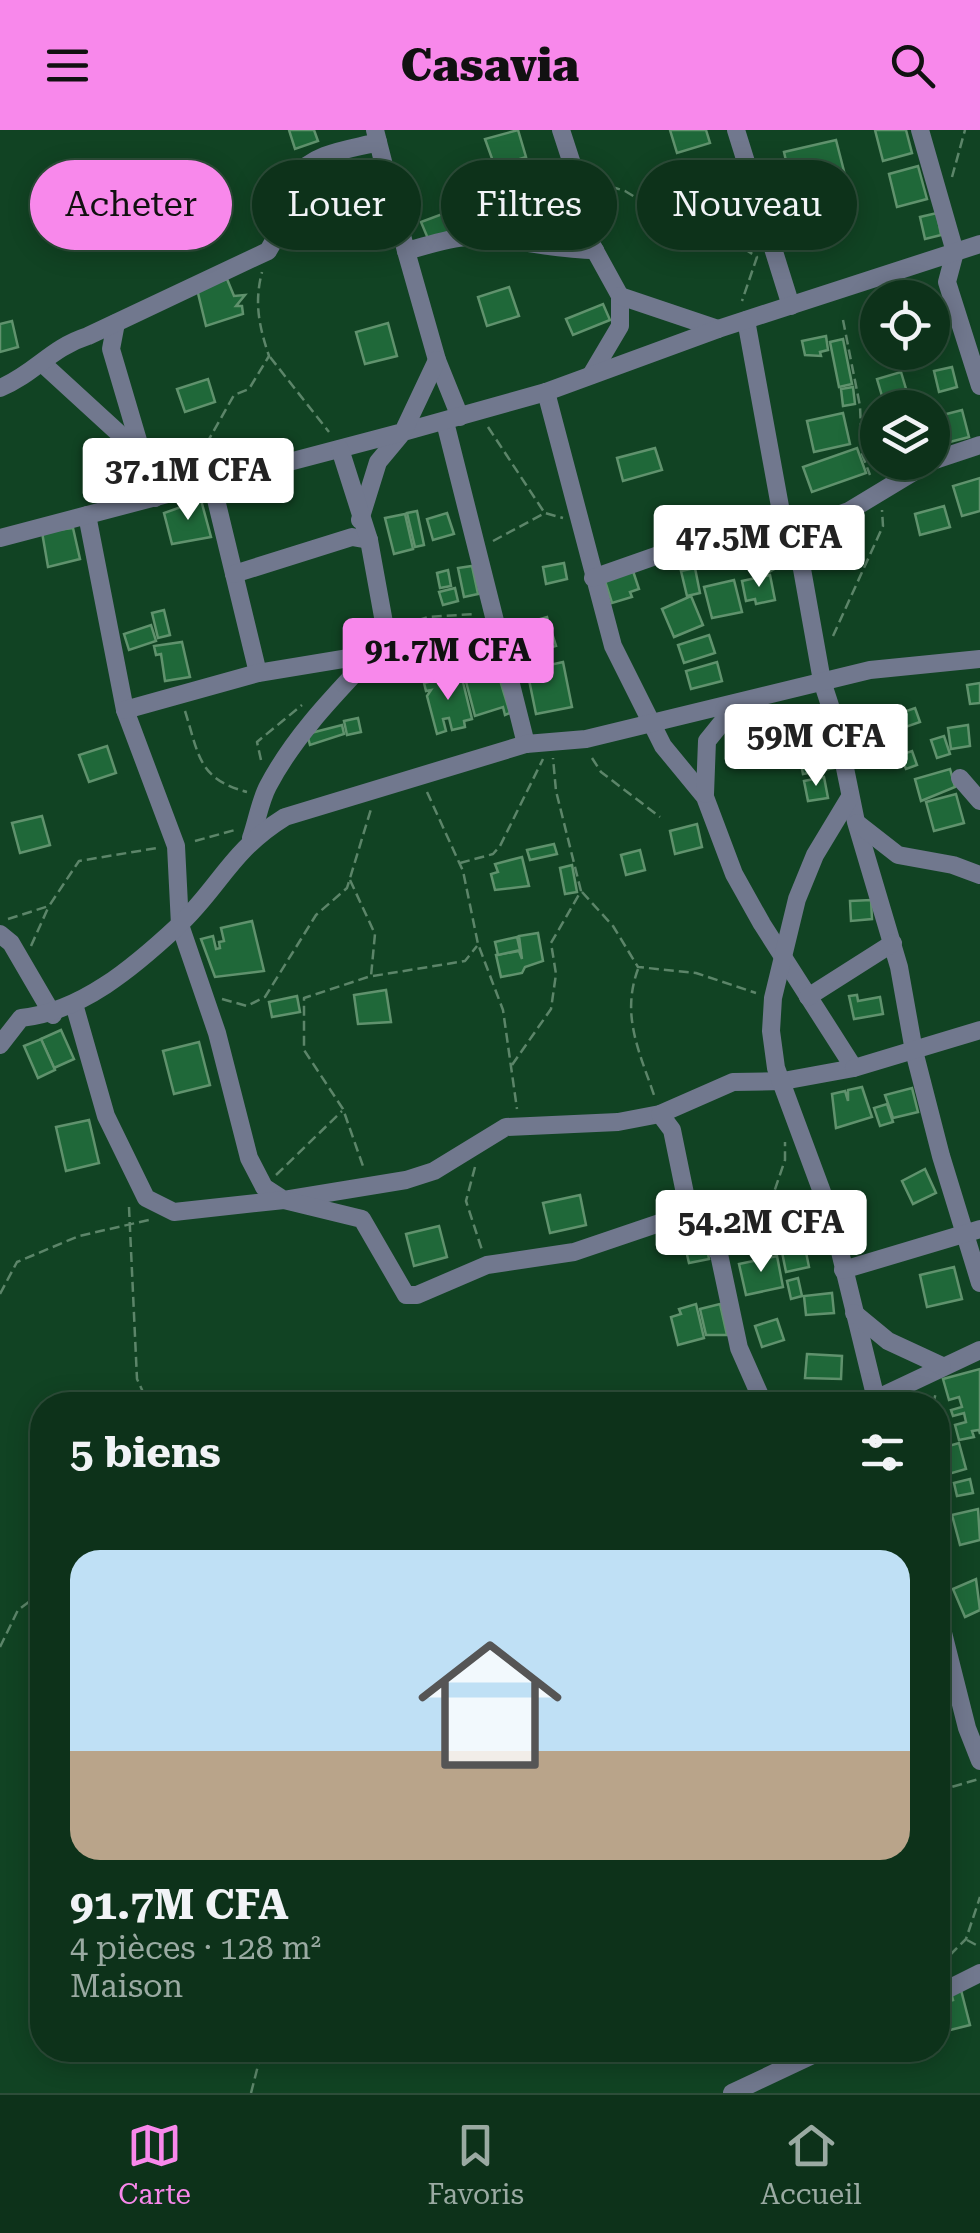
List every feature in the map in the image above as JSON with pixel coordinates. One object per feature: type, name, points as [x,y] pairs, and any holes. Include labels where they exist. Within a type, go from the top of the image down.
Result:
[{"type":"street","points":[[561,130],[571,160]]},
{"type":"street","points":[[736,130],[791,306]]},
{"type":"street","points":[[920,130],[955,252],[947,282],[980,386]]},
{"type":"street","points":[[0,388],[42,363],[58,346],[268,251],[282,230],[295,178],[320,158],[377,136],[437,360],[461,417],[492,612],[526,744]]},
{"type":"street","points":[[406,251],[441,242]]},
{"type":"street","points":[[0,537],[546,392],[718,329],[980,244]]},
{"type":"street","points":[[591,374],[620,326],[620,296],[596,250]]},
{"type":"street","points":[[620,296],[718,329]]},
{"type":"street","points":[[746,320],[782,512],[802,569],[822,681],[850,798],[892,942],[914,1051],[973,1231],[980,1282]]},
{"type":"street","points":[[116,323],[111,349],[137,450],[154,498]]},
{"type":"street","points":[[360,520],[378,462],[403,432],[437,360]]},
{"type":"street","points":[[42,363],[137,450]]},
{"type":"street","points":[[546,392],[561,436],[578,522],[613,646],[663,746],[706,797],[734,874],[854,1068]]},
{"type":"street","points":[[950,455],[980,444]]},
{"type":"street","points":[[0,1045],[20,1018],[53,1015],[74,1004],[180,925],[254,831],[264,796],[291,750],[340,687],[387,639],[369,540],[340,449]]},
{"type":"street","points":[[790,532],[849,511],[898,480]]},
{"type":"street","points":[[212,483],[258,673]]},
{"type":"street","points":[[593,578],[782,512]]},
{"type":"street","points":[[87,515],[125,710],[176,846],[180,925],[249,1158],[264,1187],[284,1200],[362,1218],[406,1296],[487,1265],[574,1252],[689,1213]]},
{"type":"street","points":[[234,574],[352,537],[369,540]]},
{"type":"street","points":[[125,710],[258,673],[373,654]]},
{"type":"street","points":[[254,831],[371,788],[526,744],[581,739],[649,721],[736,705],[787,686],[897,665],[980,659]]},
{"type":"street","points":[[706,797],[707,742],[736,705]]},
{"type":"street","points":[[960,778],[980,801]]},
{"type":"street","points":[[850,798],[815,855],[796,900],[773,998],[771,1032],[783,1081],[832,1219],[874,1392]]},
{"type":"street","points":[[856,822],[898,855],[954,864],[980,875]]},
{"type":"street","points":[[0,934],[24,964],[53,1015]]},
{"type":"street","points":[[808,997],[892,942]]},
{"type":"street","points":[[74,1004],[106,1116],[127,1166],[146,1198],[174,1212],[284,1200],[434,1171],[496,1130],[518,1125],[618,1122],[660,1114],[733,1082],[783,1081],[854,1068],[980,1030]]},
{"type":"street","points":[[660,1114],[672,1130],[689,1213],[719,1254],[739,1348],[758,1392]]},
{"type":"street","points":[[843,1270],[973,1231]]},
{"type":"street","points":[[854,1313],[888,1341],[942,1366]]},
{"type":"street","points":[[894,1392],[980,1350]]},
{"type":"street","points":[[950,1661],[967,1728],[980,1761]]},
{"type":"street","points":[[950,1988],[980,1973]]},
{"type":"street","points":[[732,2093],[798,2062]]},
{"type":"path","points":[[942,207],[966,130]]},
{"type":"path","points":[[617,188],[690,230],[719,232],[757,257],[737,310],[718,329]]},
{"type":"path","points":[[268,251],[257,292],[258,322],[269,356],[340,449]]},
{"type":"path","points":[[842,622],[884,526],[862,454],[860,406],[843,320]]},
{"type":"path","points":[[199,457],[234,394],[249,390],[269,356]]},
{"type":"path","points":[[461,417],[545,513],[578,522]]},
{"type":"path","points":[[137,450],[246,458]]},
{"type":"path","points":[[491,542],[545,513]]},
{"type":"path","points":[[387,639],[402,625],[428,617],[492,612]]},
{"type":"path","points":[[181,695],[201,762],[217,784],[264,796]]},
{"type":"path","points":[[581,739],[601,772],[660,817]]},
{"type":"path","points":[[458,863],[493,854],[500,846],[551,742]]},
{"type":"path","points":[[551,742],[556,791],[581,890],[613,926],[638,968]]},
{"type":"path","points":[[422,776],[434,815],[458,863],[478,944],[503,1010],[518,1125]]},
{"type":"path","points":[[202,992],[247,1006],[265,997],[316,915],[347,888],[370,822],[371,788]]},
{"type":"path","points":[[24,964],[49,906],[79,861],[254,831]]},
{"type":"path","points":[[350,880],[374,934],[371,976]]},
{"type":"path","points":[[512,1065],[551,1009],[556,974],[551,943],[581,890]]},
{"type":"path","points":[[0,920],[49,906]]},
{"type":"path","points":[[369,1185],[343,1110],[304,1050],[304,998],[371,976],[465,961],[478,944]]},
{"type":"path","points":[[638,968],[696,973],[773,998]]},
{"type":"path","points":[[638,968],[628,993],[629,1022],[660,1114]]},
{"type":"path","points":[[264,1187],[343,1110]]},
{"type":"path","points":[[482,1141],[466,1201],[487,1265]]},
{"type":"path","points":[[775,1234],[772,1198],[785,1160],[785,1143]]},
{"type":"path","points":[[128,1196],[137,1379],[143,1392]]},
{"type":"path","points":[[0,1294],[17,1262],[78,1236],[174,1212]]},
{"type":"path","points":[[0,1647],[18,1610],[30,1601]]},
{"type":"path","points":[[950,1787],[980,1778]]},
{"type":"path","points":[[950,1955],[966,1939],[980,1897]]},
{"type":"path","points":[[966,1939],[980,1947]]},
{"type":"path","points":[[251,2093],[259,2062]]},
{"type":"building","points":[[289,130],[314,130],[318,141],[295,149]]},
{"type":"building","points":[[518,130],[526,157],[492,160],[485,139]]},
{"type":"building","points":[[670,130],[706,130],[710,143],[677,153]]},
{"type":"building","points":[[875,130],[906,130],[912,153],[883,161]]},
{"type":"building","points":[[836,140],[841,160],[786,160],[784,152]]},
{"type":"building","points":[[918,166],[927,199],[897,207],[889,174]]},
{"type":"building","points":[[937,213],[941,235],[925,239],[920,217]]},
{"type":"building","points":[[441,214],[441,237],[429,241],[421,222]]},
{"type":"building","points":[[227,279],[234,296],[245,295],[236,306],[242,306],[243,314],[206,326],[197,289]]},
{"type":"building","points":[[509,287],[519,316],[487,326],[478,297]]},
{"type":"building","points":[[603,304],[610,320],[573,335],[566,319]]},
{"type":"building","points":[[12,321],[18,347],[0,352],[0,324]]},
{"type":"building","points":[[388,323],[397,356],[365,364],[356,332]]},
{"type":"building","points":[[826,336],[828,350],[820,352],[821,356],[805,355],[802,341]]},
{"type":"building","points":[[843,339],[852,384],[839,387],[830,342]]},
{"type":"building","points":[[950,367],[957,387],[939,390],[934,371]]},
{"type":"building","points":[[901,372],[906,390],[880,390],[877,379]]},
{"type":"building","points":[[208,379],[215,402],[185,412],[177,389]]},
{"type":"building","points":[[853,387],[855,404],[843,406],[841,389]]},
{"type":"building","points":[[962,410],[969,437],[950,442],[950,413]]},
{"type":"building","points":[[843,413],[850,444],[814,452],[807,421]]},
{"type":"building","points":[[655,448],[662,470],[623,481],[617,458]]},
{"type":"building","points":[[857,448],[860,456],[860,475],[812,492],[803,467]]},
{"type":"building","points":[[980,478],[980,511],[962,516],[953,486]]},
{"type":"building","points":[[201,500],[211,537],[172,544],[164,513]]},
{"type":"building","points":[[944,506],[950,527],[920,535],[915,514]]},
{"type":"building","points":[[417,511],[424,545],[415,547],[407,513]]},
{"type":"building","points":[[447,513],[454,534],[433,540],[427,519]]},
{"type":"building","points":[[405,514],[413,549],[394,554],[385,518]]},
{"type":"building","points":[[849,522],[860,538],[844,549],[833,533]]},
{"type":"building","points":[[73,528],[80,559],[48,567],[42,532]]},
{"type":"building","points":[[772,534],[787,562],[767,573],[752,544]]},
{"type":"building","points":[[564,563],[567,579],[546,584],[543,567]]},
{"type":"building","points":[[472,566],[478,594],[464,597],[458,568]]},
{"type":"building","points":[[695,568],[700,593],[687,596],[681,571]]},
{"type":"building","points":[[448,570],[451,586],[440,588],[437,573]]},
{"type":"building","points":[[633,571],[639,589],[630,592],[632,597],[612,603],[605,581]]},
{"type":"building","points":[[770,575],[775,600],[756,604],[755,599],[746,601],[742,581]]},
{"type":"building","points":[[734,580],[742,612],[712,618],[704,587]]},
{"type":"building","points":[[455,588],[458,601],[443,605],[439,592]]},
{"type":"building","points":[[691,596],[703,625],[674,637],[662,609]]},
{"type":"building","points":[[164,610],[170,635],[158,638],[152,613]]},
{"type":"building","points":[[547,617],[556,646],[525,655],[516,626]]},
{"type":"building","points":[[151,625],[156,641],[129,650],[124,634]]},
{"type":"building","points":[[444,627],[455,668],[425,676],[420,633]]},
{"type":"building","points":[[709,635],[715,653],[684,663],[678,645]]},
{"type":"building","points":[[182,642],[190,677],[165,681],[161,654],[156,655],[154,646]]},
{"type":"building","points":[[563,662],[572,707],[536,714],[527,670]]},
{"type":"building","points":[[717,662],[722,681],[691,689],[686,671]]},
{"type":"building","points":[[496,667],[510,713],[505,715],[503,707],[475,716],[464,674]]},
{"type":"building","points":[[461,674],[472,719],[464,721],[465,727],[452,730],[449,718],[443,719],[446,731],[437,734],[427,696],[431,690],[426,691],[424,683]]},
{"type":"building","points":[[980,683],[980,703],[970,704],[967,685]]},
{"type":"building","points":[[915,708],[920,722],[897,730],[892,716]]},
{"type":"building","points":[[358,718],[361,732],[347,735],[344,721]]},
{"type":"building","points":[[342,725],[344,734],[310,745],[307,734]]},
{"type":"building","points":[[968,725],[970,746],[951,749],[948,728]]},
{"type":"building","points":[[944,736],[950,754],[937,758],[931,740]]},
{"type":"building","points":[[828,742],[834,768],[803,774],[798,749]]},
{"type":"building","points":[[107,746],[116,773],[89,782],[79,755]]},
{"type":"building","points":[[912,751],[917,765],[906,769],[900,755]]},
{"type":"building","points":[[950,769],[955,787],[921,801],[915,779]]},
{"type":"building","points":[[824,777],[828,798],[808,801],[804,781]]},
{"type":"building","points":[[956,794],[964,823],[934,831],[926,802]]},
{"type":"building","points":[[42,816],[50,845],[20,853],[12,823]]},
{"type":"building","points":[[697,824],[702,847],[675,854],[670,831]]},
{"type":"building","points":[[554,844],[557,854],[530,860],[527,850]]},
{"type":"building","points":[[640,850],[645,870],[626,875],[621,855]]},
{"type":"building","points":[[522,857],[529,886],[495,890],[491,874],[498,872],[495,864]]},
{"type":"building","points":[[572,865],[577,892],[565,894],[560,868]]},
{"type":"building","points":[[871,900],[872,919],[851,921],[850,901]]},
{"type":"building","points":[[252,921],[264,971],[215,977],[201,939],[213,936],[216,949],[220,948],[219,942],[224,941],[221,928]]},
{"type":"building","points":[[538,933],[543,961],[525,967],[522,973],[501,977],[496,955],[519,951],[522,959],[519,936]]},
{"type":"building","points":[[517,937],[520,950],[498,955],[495,942]]},
{"type":"building","points":[[386,990],[391,1022],[358,1024],[354,995]]},
{"type":"building","points":[[857,995],[858,1001],[880,997],[883,1014],[854,1019],[849,996]]},
{"type":"building","points":[[297,996],[300,1012],[272,1017],[269,1002]]},
{"type":"building","points":[[61,1030],[74,1059],[54,1068],[41,1039]]},
{"type":"building","points":[[41,1039],[55,1070],[38,1078],[24,1046]]},
{"type":"building","points":[[199,1042],[210,1085],[174,1094],[163,1051]]},
{"type":"building","points":[[862,1087],[872,1117],[836,1128],[832,1094],[845,1091],[848,1101],[848,1090]]},
{"type":"building","points":[[912,1088],[918,1112],[893,1118],[885,1095]]},
{"type":"building","points":[[887,1104],[893,1122],[880,1126],[874,1108]]},
{"type":"building","points":[[89,1120],[99,1163],[66,1171],[56,1127]]},
{"type":"building","points":[[925,1169],[936,1193],[913,1204],[902,1181]]},
{"type":"building","points":[[580,1195],[586,1225],[550,1233],[543,1203]]},
{"type":"building","points":[[764,1204],[770,1237],[739,1243],[733,1209]]},
{"type":"building","points":[[439,1226],[447,1257],[414,1266],[406,1234]]},
{"type":"building","points":[[705,1237],[709,1259],[689,1263],[684,1242]]},
{"type":"building","points":[[803,1237],[809,1267],[786,1272],[780,1242]]},
{"type":"building","points":[[777,1256],[783,1287],[746,1295],[739,1264]]},
{"type":"building","points":[[954,1267],[962,1299],[927,1307],[920,1275]]},
{"type":"building","points":[[798,1278],[802,1296],[791,1299],[787,1281]]},
{"type":"building","points":[[832,1293],[834,1313],[806,1315],[804,1296]]},
{"type":"building","points":[[696,1304],[704,1338],[678,1345],[671,1317],[681,1314],[679,1309]]},
{"type":"building","points":[[720,1304],[727,1335],[706,1335],[700,1309]]},
{"type":"building","points":[[777,1319],[784,1340],[762,1347],[755,1326]]},
{"type":"building","points":[[807,1354],[842,1356],[841,1379],[805,1378]]},
{"type":"building","points":[[980,1369],[980,1434],[979,1430],[972,1431],[974,1437],[959,1440],[955,1425],[966,1422],[964,1413],[953,1416],[951,1410],[962,1407],[959,1397],[950,1400],[943,1379]]},
{"type":"building","points":[[959,1443],[966,1469],[950,1474],[950,1446]]},
{"type":"building","points":[[970,1479],[973,1493],[957,1496],[954,1483]]},
{"type":"building","points":[[978,1509],[980,1540],[960,1545],[952,1515]]},
{"type":"building","points":[[976,1579],[980,1610],[965,1617],[953,1589]]},
{"type":"building","points":[[961,1990],[970,2025],[950,2030],[951,1992]]}]
